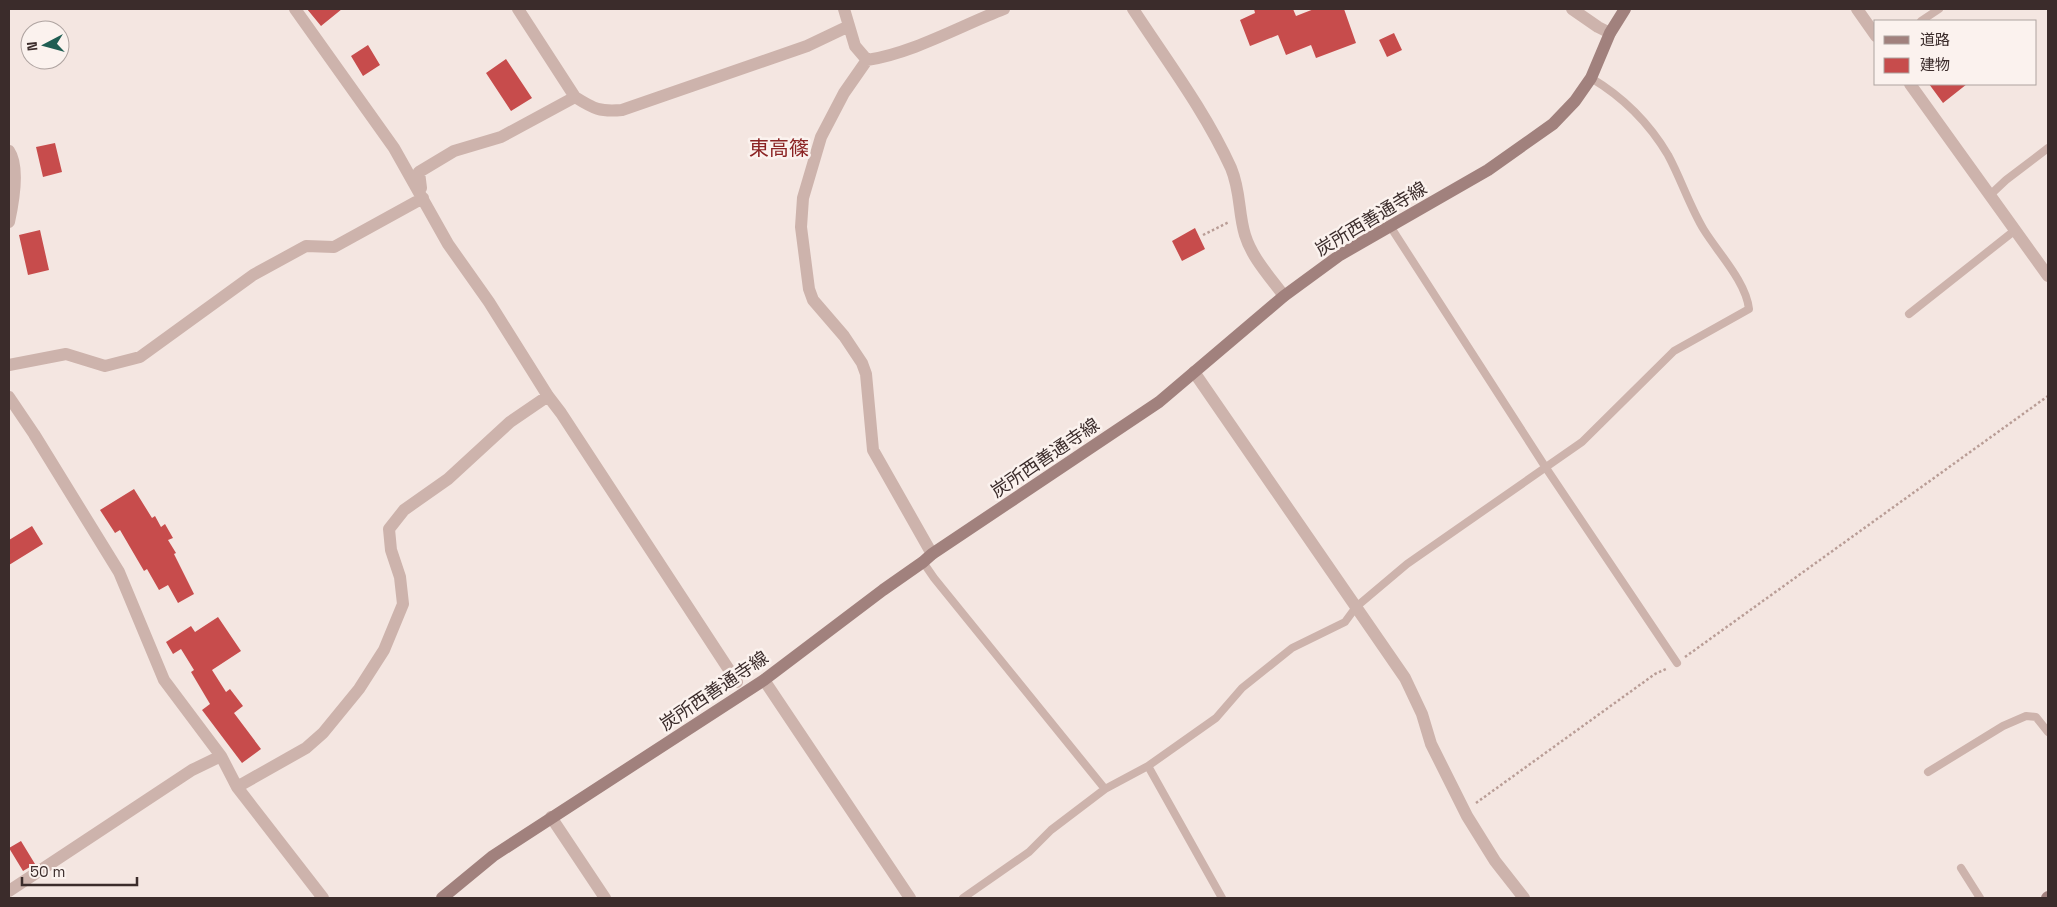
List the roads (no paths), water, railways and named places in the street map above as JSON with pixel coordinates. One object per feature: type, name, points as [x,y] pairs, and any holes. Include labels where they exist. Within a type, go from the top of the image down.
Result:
[{"type":"main road","name":"炭所西善通寺線","points":[[442,898],[493,856],[764,680],[928,558],[1160,402],[1284,296],[1340,255],[1488,170],[1553,124],[1575,101],[1591,78],[1610,33],[1625,9]]},
{"type":"street","points":[[295,9],[394,148],[448,244],[738,682]]},
{"type":"street","points":[[518,9],[575,97],[595,110],[607,111],[622,110],[807,46],[849,26]]},
{"type":"street","points":[[844,9],[855,46],[867,60]]},
{"type":"street","points":[[928,558],[873,450],[866,374],[862,363],[844,336],[814,300],[810,289],[802,227],[803,198],[821,136],[844,93],[867,60],[886,57],[906,50],[1004,9]]},
{"type":"street","points":[[1133,9],[1181,80],[1219,146],[1231,169],[1239,192],[1245,237],[1256,258],[1284,296]]},
{"type":"street","points":[[1572,9],[1610,33]]},
{"type":"street","points":[[1857,9],[1874,33]]},
{"type":"street","points":[[1911,85],[2048,276]]},
{"type":"street","points":[[423,198],[419,172],[454,151],[501,137],[575,97]]},
{"type":"street","points":[[9,151],[13,157],[15,187],[9,222]]},
{"type":"street","points":[[9,365],[66,354],[104,366],[140,357],[252,276],[306,246],[334,247],[423,198]]},
{"type":"street","points":[[1194,372],[1405,678],[1422,714],[1431,744],[1467,816],[1495,861],[1524,898]]},
{"type":"street","points":[[237,787],[306,748],[323,733],[359,689],[384,650],[402,604],[400,577],[391,550],[389,529],[404,510],[448,479],[510,422],[548,396]]},
{"type":"street","points":[[9,397],[119,572],[164,680],[221,756],[237,787],[322,898]]},
{"type":"street","points":[[764,680],[910,898]]},
{"type":"street","points":[[9,891],[192,770],[221,756]]},
{"type":"street","points":[[551,818],[605,898]]},
{"type":"lane","points":[[1922,20],[1939,9]]},
{"type":"lane","points":[[962,898],[1029,852],[1051,830],[1105,789],[1148,766],[1216,718],[1242,688],[1292,648],[1345,622],[1356,606],[1407,564],[1582,442],[1674,351],[1748,309],[1747,295],[1704,229],[1667,154],[1632,107],[1612,91],[1591,78]]},
{"type":"lane","points":[[1990,196],[2006,180],[2048,148]]},
{"type":"lane","points":[[1390,226],[1546,468],[1676,663]]},
{"type":"lane","points":[[1909,314],[2014,231]]},
{"type":"lane","points":[[928,558],[934,578],[1105,789]]},
{"type":"lane","points":[[1928,772],[2003,726],[2026,716],[2036,717],[2048,732]]},
{"type":"lane","points":[[1148,766],[1222,898]]},
{"type":"lane","points":[[1961,868],[1980,898]]},
{"type":"district","name":"東高篠","points":[[779,148]]}]
